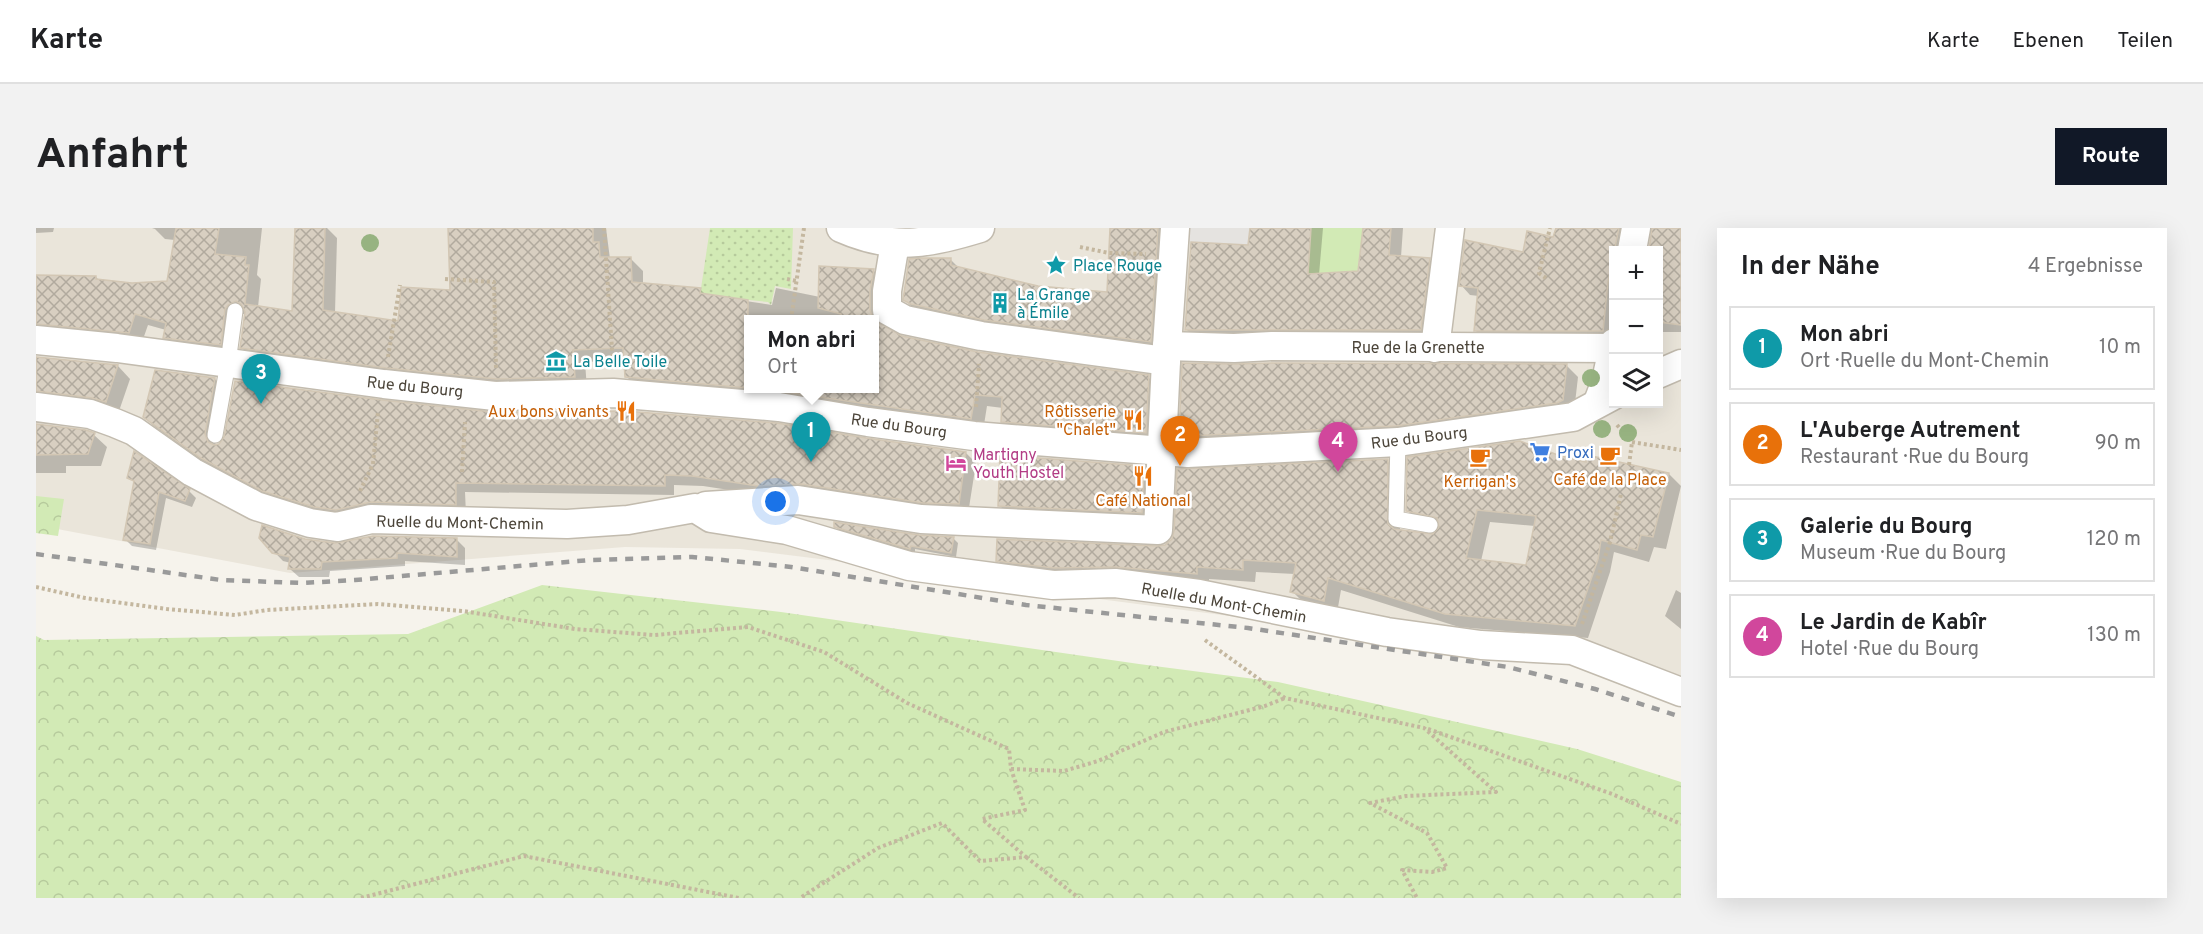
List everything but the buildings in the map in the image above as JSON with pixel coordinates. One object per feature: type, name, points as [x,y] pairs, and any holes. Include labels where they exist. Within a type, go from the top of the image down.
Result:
[{"type":"street","points":[[841,228],[870,239],[895,243],[942,240],[979,228]]},
{"type":"street","points":[[1436,348],[1449,228]]},
{"type":"street","points":[[1633,246],[1636,228]]},
{"type":"street","points":[[1163,450],[1166,353],[1174,241]]},
{"type":"street","name":"Rue de la Grenette","points":[[895,243],[887,291],[887,310],[905,320],[981,336],[1166,353],[1609,345]]},
{"type":"street","name":"Rue du Bourg","points":[[36,340],[117,348],[384,384],[495,396],[613,393],[779,407],[974,436],[1188,453],[1398,442],[1573,417],[1590,410],[1606,399]]},
{"type":"street","name":"Rue de la Grenette","points":[[1606,399],[1606,381],[1611,354]]},
{"type":"street","points":[[1663,372],[1681,364]]},
{"type":"street","name":"Ruelle du Mont-Chemin","points":[[36,407],[90,414],[115,423],[134,431],[192,472],[256,506],[310,523],[337,526],[371,519],[567,524],[628,520],[714,504],[798,500],[921,519],[1158,530],[1163,450]]},
{"type":"street","name":"Ruelle du Mont-Chemin","points":[[695,508],[711,518],[787,530],[909,566],[1053,585],[1115,583],[1178,591],[1387,632],[1481,645],[1572,650],[1681,692]]},
{"type":"lane","points":[[215,435],[235,311]]},
{"type":"lane","points":[[1398,442],[1396,519],[1430,525]]},
{"type":"path","points":[[604,228],[614,353],[613,393]]},
{"type":"path","points":[[792,315],[804,228]]},
{"type":"path","points":[[1546,278],[1539,273],[1550,228]]},
{"type":"path","points":[[1080,247],[1109,253],[1174,241]]},
{"type":"path","points":[[445,279],[494,282],[495,396]]},
{"type":"path","points":[[787,279],[797,281]]},
{"type":"path","points":[[373,464],[377,417],[400,285]]},
{"type":"path","points":[[974,436],[981,336]]},
{"type":"path","points":[[462,472],[467,392]]},
{"type":"path","points":[[1629,465],[1632,442],[1681,450]]},
{"type":"path","points":[[1572,650],[1610,542],[1621,494]]},
{"type":"path","points":[[36,587],[86,598],[235,615],[267,610],[378,604],[463,611],[575,629],[654,635],[748,627],[824,652],[907,703],[1009,749],[1011,769],[1025,810],[981,819],[1079,898]]},
{"type":"path","points":[[1205,640],[1285,698],[1425,728],[1612,794],[1681,824]]},
{"type":"path","points":[[1011,769],[1064,771],[1098,760],[1164,732],[1265,706],[1285,698]]},
{"type":"path","points":[[1417,898],[1402,870],[1432,872],[1447,868],[1427,833],[1370,803],[1406,796],[1496,792],[1425,728]]},
{"type":"path","points":[[800,898],[878,848],[942,823],[980,861],[1026,857]]},
{"type":"path","points":[[361,898],[524,856],[739,898]]},
{"type":"shaded area","points":[[36,228],[1681,228],[1681,703],[1604,672],[1519,656],[740,549],[625,547],[290,573],[36,525]]},
{"type":"shaded area","points":[[1189,228],[1256,228],[1250,229],[1248,245],[1189,242]]},
{"type":"green space","points":[[710,228],[793,228],[791,289],[775,286],[771,305],[768,302],[700,295]]},
{"type":"green space","points":[[1311,228],[1363,228],[1357,275],[1280,276]]},
{"type":"green space","points":[[36,496],[64,499],[58,536],[36,533]]},
{"type":"green space","points":[[542,585],[781,612],[1278,682],[1577,749],[1681,782],[1681,898],[36,898],[36,636],[44,640],[408,634]]},
{"type":"railway","points":[[36,554],[221,580],[303,583],[590,560],[692,557],[743,562],[791,567],[1026,605],[1248,628],[1508,667],[1595,689],[1681,717]]},
{"type":"place","name":"Place Rouge","points":[[1056,265]]},
{"type":"place","name":"La Grange à Émile","points":[[1000,303]]},
{"type":"place","name":"La Belle Toile","points":[[556,361]]},
{"type":"place","name":"Galerie du Bourg","points":[[261,404]]},
{"type":"place","name":"Aux bons vivants","points":[[626,411]]},
{"type":"place","name":"Rôtisserie \"Chalet\"","points":[[1133,420]]},
{"type":"place","name":"Proxi","points":[[1540,452]]},
{"type":"place","name":"Café de la Place","points":[[1610,455]]},
{"type":"place","name":"Kerrigan's","points":[[1480,457]]},
{"type":"place","name":"Mon abri","points":[[811,462]]},
{"type":"place","name":"Martigny Youth Hostel","points":[[956,463]]},
{"type":"place","name":"L'Auberge Autrement","points":[[1180,466]]},
{"type":"place","name":"Le Jardin de Kabîr","points":[[1338,472]]},
{"type":"place","name":"Café National","points":[[1143,476]]}]
